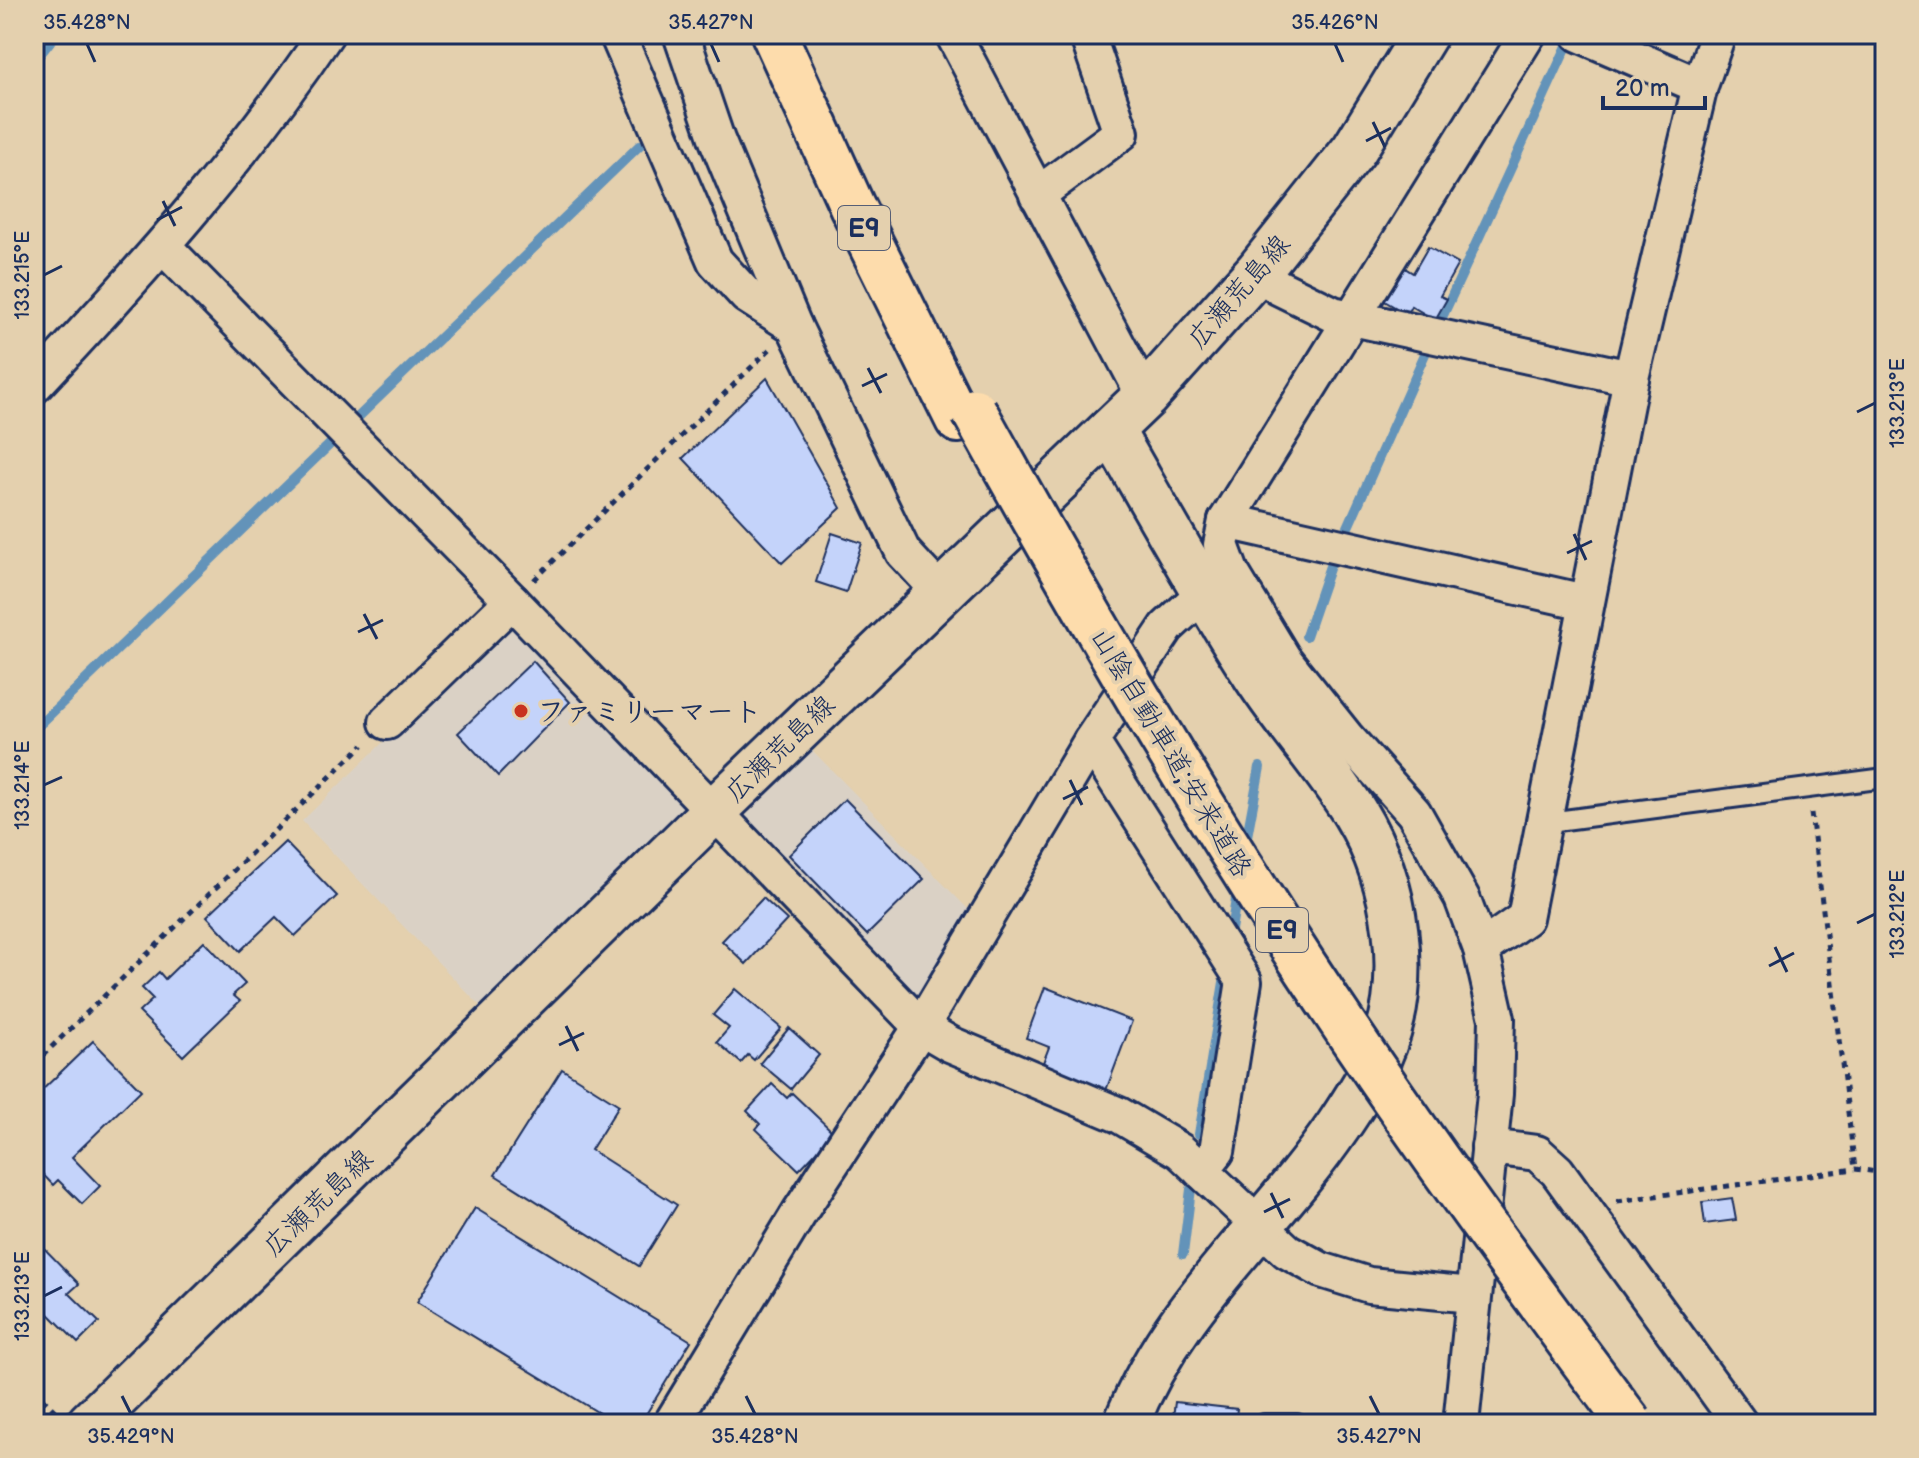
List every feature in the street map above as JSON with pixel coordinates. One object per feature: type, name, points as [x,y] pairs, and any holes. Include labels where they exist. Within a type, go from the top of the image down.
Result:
[{"type":"highway","name":"山陰自動車道;安来道路","points":[[774,34],[852,206],[966,416],[1258,895],[1475,1213],[1630,1424]]},
{"type":"highway","name":"山陰自動車道;安来道路","points":[[793,34],[966,416],[1060,604],[1243,905],[1461,1225],[1606,1424]]},
{"type":"main road","name":"広瀬荒島線","points":[[89,1424],[714,811],[1145,397],[1258,271],[1354,150],[1425,34]]},
{"type":"main road","points":[[1111,430],[1254,674],[1356,815],[1376,859],[1393,913],[1398,973],[1390,1025],[1379,1057],[1314,1163],[1188,1310],[1159,1356],[1126,1424]]},
{"type":"street","points":[[34,386],[163,246],[301,72],[326,34]]},
{"type":"street","points":[[617,34],[715,261],[747,296],[794,326]]},
{"type":"street","points":[[681,34],[717,140],[794,326],[903,552],[941,593]]},
{"type":"street","points":[[953,34],[1145,397]]},
{"type":"street","points":[[1037,195],[1121,133],[1087,34]]},
{"type":"street","points":[[1461,1424],[1489,1147],[1497,1019],[1481,949],[1462,898],[1414,813],[1346,737],[1283,658],[1231,572],[1221,545],[1226,521],[1356,316],[1528,34]]},
{"type":"street","points":[[1579,34],[1700,86]]},
{"type":"street","points":[[1481,949],[1525,918],[1541,823],[1631,378],[1700,86],[1718,34]]},
{"type":"street","points":[[163,246],[512,601],[921,1027],[950,1044],[1119,1115],[1180,1151],[1287,1251],[1321,1270],[1369,1285],[1472,1295]]},
{"type":"street","points":[[1258,271],[1278,287],[1333,314],[1356,316],[1631,378]]},
{"type":"street","points":[[1226,521],[1585,602]]},
{"type":"street","points":[[671,1424],[801,1210],[921,1027],[1091,741],[1167,627],[1204,593]]},
{"type":"street","points":[[387,722],[512,601]]},
{"type":"street","points":[[1091,741],[1244,981],[1217,1151],[1201,1171]]},
{"type":"street","points":[[1489,1147],[1537,1153],[1557,1171],[1740,1424]]},
{"type":"lane","points":[[1541,823],[1885,778]]},
{"type":"lane","points":[[1264,1424],[1297,1424]]},
{"type":"path","points":[[512,601],[794,326]]},
{"type":"path","points":[[34,1064],[387,722]]},
{"type":"path","points":[[1808,788],[1855,1169]]},
{"type":"path","points":[[1586,1213],[1619,1201],[1855,1169],[1885,1173]]},
{"type":"path","points":[[34,1390],[67,1424]]},
{"type":"shaded area","points":[[511,618],[693,807],[484,1010],[302,821]]},
{"type":"shaded area","points":[[812,750],[971,912],[915,1005],[737,824]]},
{"type":"building","points":[[1428,247],[1458,264],[1440,296],[1447,299],[1435,320],[1411,306],[1407,314],[1381,299],[1400,265],[1413,273]]},
{"type":"building","points":[[767,378],[841,508],[782,563],[683,458]]},
{"type":"building","points":[[832,533],[862,543],[846,592],[816,582]]},
{"type":"building","name":"ファミリーマート","points":[[533,661],[570,702],[498,776],[458,733]]},
{"type":"building","points":[[845,799],[924,879],[867,935],[789,855]]},
{"type":"building","points":[[285,842],[337,896],[295,936],[276,917],[240,951],[207,916]]},
{"type":"building","points":[[763,898],[787,920],[746,964],[722,941]]},
{"type":"building","points":[[204,941],[245,984],[233,995],[240,1001],[183,1056],[139,1012],[153,999],[142,988],[159,972],[165,979]]},
{"type":"building","points":[[1045,987],[1132,1021],[1105,1093],[1041,1068],[1049,1047],[1026,1038]]},
{"type":"building","points":[[735,989],[781,1028],[754,1060],[748,1055],[741,1063],[717,1042],[729,1028],[713,1015]]},
{"type":"building","points":[[789,1028],[819,1055],[791,1089],[760,1063]]},
{"type":"building","points":[[93,1041],[141,1090],[72,1157],[100,1186],[82,1204],[58,1180],[53,1185],[34,1165],[34,1098]]},
{"type":"building","points":[[562,1069],[619,1105],[591,1150],[677,1205],[639,1266],[495,1175]]},
{"type":"building","points":[[772,1084],[787,1098],[792,1093],[834,1133],[799,1170],[756,1129],[760,1124],[747,1111]]},
{"type":"building","points":[[1732,1198],[1736,1220],[1705,1224],[1702,1202]]},
{"type":"building","points":[[475,1208],[691,1341],[640,1424],[617,1424],[417,1302]]},
{"type":"building","points":[[34,1238],[79,1284],[69,1293],[99,1322],[78,1343],[47,1312],[34,1326]]},
{"type":"building","points":[[1175,1402],[1237,1409],[1235,1424],[1172,1424]]},
{"type":"waterway","points":[[34,62],[56,34]]},
{"type":"waterway","points":[[1439,324],[1567,46]]},
{"type":"waterway","points":[[34,730],[640,145]]},
{"type":"waterway","points":[[1344,536],[1429,345]]},
{"type":"waterway","points":[[1306,636],[1332,560]]},
{"type":"waterway","points":[[1245,847],[1260,767]]},
{"type":"waterway","points":[[1229,942],[1238,887]]},
{"type":"waterway","points":[[1199,1134],[1226,970]]},
{"type":"waterway","points":[[1183,1254],[1191,1189]]},
{"type":"place","name":"ファミリーマート","points":[[521,711]]}]
